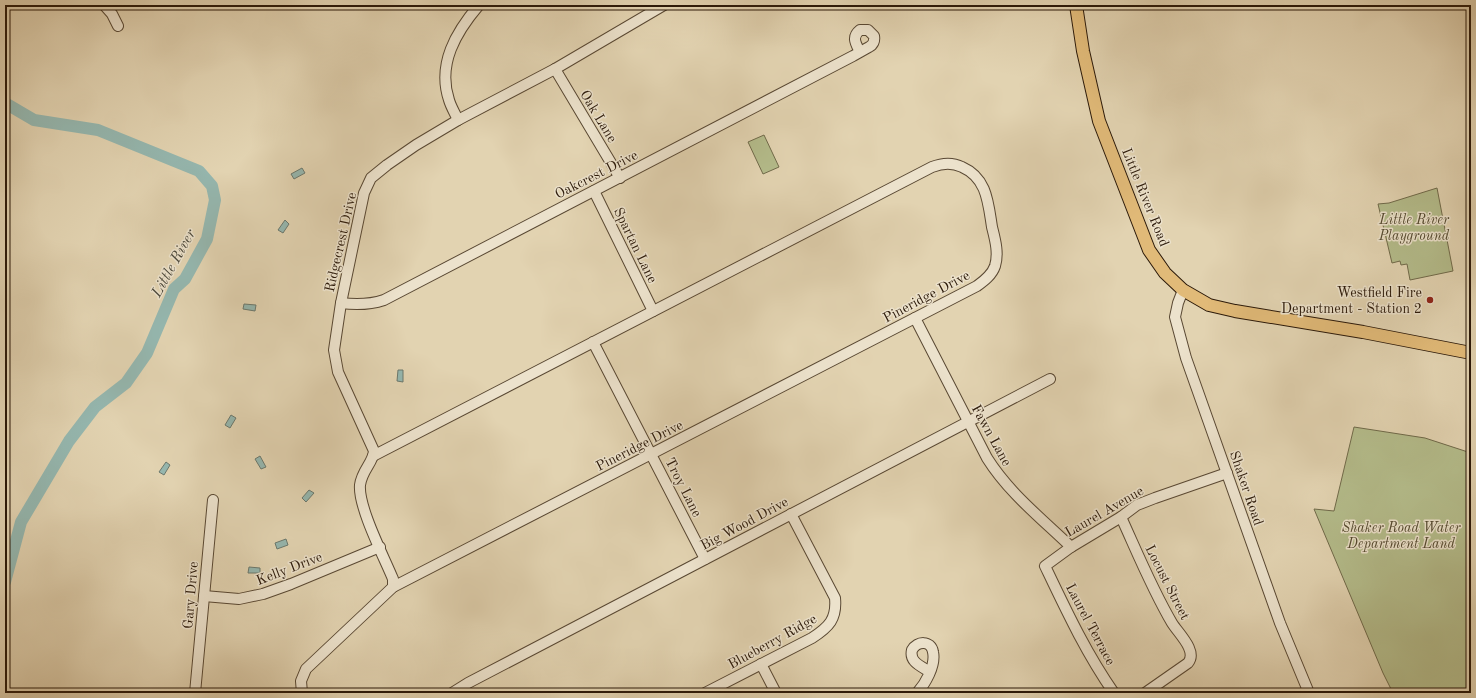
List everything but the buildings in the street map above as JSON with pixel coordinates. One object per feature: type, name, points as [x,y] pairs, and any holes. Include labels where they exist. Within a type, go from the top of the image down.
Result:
[{"type":"main road","name":"Little River Road","points":[[1076,5],[1084,52],[1099,121],[1149,250],[1165,273],[1183,290],[1209,305],[1235,311],[1363,332],[1471,353]]},
{"type":"street","points":[[104,5],[112,14],[118,26]]},
{"type":"street","points":[[458,120],[449,101],[446,86],[446,72],[454,39],[462,26],[479,5]]},
{"type":"street","name":"Ridgecrest Drive","points":[[373,456],[374,451],[369,438],[338,372],[334,350],[341,303],[364,193],[371,178],[398,157],[458,120],[555,69],[664,5]]},
{"type":"street","name":"Oakcrest Drive","points":[[341,303],[360,305],[372,304],[384,300],[860,52]]},
{"type":"street","name":"Oak Lane","points":[[555,69],[620,178]]},
{"type":"street","name":"Pineridge Drive","points":[[302,693],[301,681],[306,669],[393,587],[977,286],[990,275],[995,265],[997,249],[988,204],[980,180],[974,174],[956,164],[942,164],[932,167],[373,456]]},
{"type":"street","name":"Spartan Lane","points":[[594,191],[653,311]]},
{"type":"street","name":"Shaker Road","points":[[1183,290],[1175,310],[1175,322],[1186,358],[1280,623],[1309,693]]},
{"type":"street","name":"Fawn Lane","points":[[915,318],[987,458],[998,475],[1026,506],[1070,547]]},
{"type":"street","name":"Troy Lane","points":[[593,342],[705,559]]},
{"type":"street","name":"Big Wood Drive","points":[[452,693],[460,687],[1050,379]]},
{"type":"street","points":[[373,456],[363,472],[360,487],[362,505],[393,579],[393,587]]},
{"type":"street","name":"Laurel Avenue","points":[[1045,566],[1070,547],[1121,517],[1137,505],[1227,473]]},
{"type":"street","name":"Gary Drive","points":[[195,693],[213,500]]},
{"type":"street","name":"Blueberry Ridge","points":[[705,693],[820,633],[828,627],[835,612],[835,598],[791,514]]},
{"type":"street","name":"Locust Street","points":[[1121,517],[1157,595],[1192,655],[1191,659],[1184,666],[1145,693]]},
{"type":"street","name":"Kelly Drive","points":[[204,596],[240,599],[258,596],[380,547]]},
{"type":"street","name":"Laurel Terrace","points":[[1045,566],[1083,645],[1114,693]]},
{"type":"street","points":[[761,664],[776,693]]},
{"type":"street","points":[[917,693],[924,684],[930,672]]},
{"type":"green space","points":[[764,135],[779,167],[763,174],[748,142]]},
{"type":"green space","name":"Little River Playground","points":[[1437,188],[1453,271],[1410,280],[1407,264],[1401,265],[1400,261],[1392,263],[1378,204],[1389,203]]},
{"type":"green space","name":"Shaker Road Water Department Land","points":[[1354,427],[1425,438],[1471,453],[1471,693],[1393,693],[1383,673],[1314,509],[1334,511]]},
{"type":"water","points":[[302,168],[305,173],[294,179],[291,174]]},
{"type":"water","points":[[285,220],[289,224],[283,233],[278,230]]},
{"type":"water","points":[[244,304],[256,305],[255,311],[243,309]]},
{"type":"water","points":[[398,370],[403,370],[403,382],[397,381]]},
{"type":"water","points":[[231,415],[236,418],[230,428],[225,425]]},
{"type":"water","points":[[260,456],[266,467],[261,469],[255,459]]},
{"type":"water","points":[[166,462],[170,465],[164,475],[159,472]]},
{"type":"water","points":[[309,490],[314,493],[306,502],[302,498]]},
{"type":"water","points":[[286,539],[288,545],[277,549],[275,543]]},
{"type":"water","points":[[249,567],[260,568],[260,573],[248,573]]},
{"type":"waterway","name":"Little River","points":[[5,103],[34,120],[98,130],[199,171],[212,186],[215,200],[207,239],[185,279],[174,289],[147,353],[126,383],[95,407],[69,441],[21,522],[5,582]]},
{"type":"place","name":"Westfield Fire Department - Station 2","points":[[1430,300]]}]
